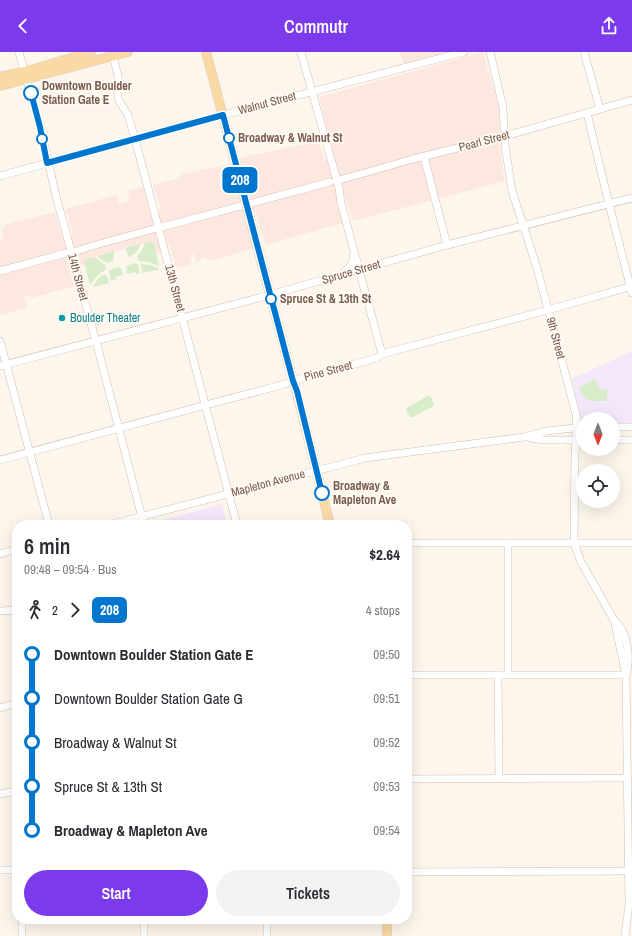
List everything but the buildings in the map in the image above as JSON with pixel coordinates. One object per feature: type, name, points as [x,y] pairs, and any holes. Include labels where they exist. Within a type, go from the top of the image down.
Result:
[{"type":"main road","points":[[0,86],[91,52]]},
{"type":"main road","points":[[0,77],[25,76],[112,54],[128,52]]},
{"type":"main road","points":[[206,52],[293,381],[297,391],[329,520]]},
{"type":"main road","points":[[387,924],[387,936]]},
{"type":"street","name":"14th Street","points":[[19,52],[40,127],[47,163],[143,520]]},
{"type":"street","points":[[301,52],[333,181],[382,354]]},
{"type":"street","name":"Walnut Street","points":[[0,176],[296,95],[464,52]]},
{"type":"street","name":"9th Street","points":[[490,52],[502,102],[507,162],[512,191],[548,310],[576,412]]},
{"type":"street","points":[[584,52],[600,109]]},
{"type":"street","name":"13th Street","points":[[112,54],[118,76],[118,99],[128,115],[135,139],[236,520]]},
{"type":"street","points":[[296,95],[306,95],[315,104]]},
{"type":"street","name":"Pearl Street","points":[[0,271],[494,139],[632,100]]},
{"type":"street","points":[[588,113],[631,289]]},
{"type":"street","points":[[424,157],[447,245]]},
{"type":"street","name":"Spruce Street","points":[[3,366],[182,315],[270,294],[447,245],[632,198]]},
{"type":"street","points":[[340,275],[352,264],[354,256],[353,248]]},
{"type":"street","name":"Pine Street","points":[[0,460],[285,384],[377,358],[382,354],[631,289]]},
{"type":"street","points":[[1,344],[7,354],[12,358],[28,360]]},
{"type":"street","points":[[1,344],[3,366],[33,463],[48,520]]},
{"type":"street","points":[[620,427],[632,427]]},
{"type":"street","name":"Mapleton Avenue","points":[[127,520],[365,458],[524,437],[576,428]]},
{"type":"street","name":"Mapleton Avenue","points":[[524,437],[545,440],[576,440]]},
{"type":"street","points":[[620,440],[632,440]]},
{"type":"street","name":"9th Street","points":[[579,456],[574,543],[581,562],[614,620],[626,675],[630,711],[628,778],[630,790],[631,871],[629,911],[625,936]]},
{"type":"street","points":[[412,543],[632,543]]},
{"type":"street","points":[[508,543],[508,675]]},
{"type":"street","points":[[0,554],[12,550]]},
{"type":"street","points":[[0,611],[12,610]]},
{"type":"street","points":[[412,675],[626,675]]},
{"type":"street","points":[[498,675],[499,779]]},
{"type":"street","points":[[0,708],[12,704]]},
{"type":"street","points":[[412,779],[628,778]]},
{"type":"street","points":[[0,794],[12,792]]},
{"type":"street","points":[[0,870],[12,870]]},
{"type":"street","points":[[412,872],[631,871]]},
{"type":"street","points":[[22,924],[22,936]]},
{"type":"street","points":[[144,924],[144,936]]},
{"type":"street","points":[[267,924],[267,936]]},
{"type":"shaded area","points":[[400,52],[446,52],[404,64]]},
{"type":"shaded area","points":[[483,52],[498,103],[500,128],[498,138],[505,181],[353,221],[342,187],[319,97]]},
{"type":"shaded area","points":[[319,142],[324,159],[329,162],[347,224],[338,224],[265,245],[255,211],[244,214],[253,248],[215,260],[207,260],[206,257],[200,258],[200,262],[196,263],[194,254],[190,255],[192,264],[176,268],[170,247],[165,238],[159,216],[160,207],[153,185],[180,178],[180,175],[229,164],[244,157]]},
{"type":"shaded area","points":[[143,187],[150,214],[154,218],[163,251],[156,253],[154,243],[150,242],[86,259],[84,262],[85,265],[81,266],[77,262],[71,241],[73,236],[66,209],[116,195],[119,204],[130,201],[128,191]]},
{"type":"shaded area","points":[[55,212],[74,269],[70,270],[75,286],[31,298],[30,295],[24,297],[27,308],[0,315],[0,240],[4,239],[1,229],[5,228],[4,225]]},
{"type":"shaded area","points":[[632,351],[632,423],[620,424],[620,412],[579,412],[572,379]]},
{"type":"shaded area","points":[[222,504],[226,520],[162,520]]},
{"type":"green space","points":[[145,243],[154,243],[159,266],[149,262],[139,261],[137,256]]},
{"type":"green space","points":[[141,244],[136,253],[129,257],[125,248]]},
{"type":"green space","points":[[114,251],[113,261],[108,263],[97,256]]},
{"type":"green space","points":[[94,257],[104,264],[106,269],[97,276],[90,285],[84,262],[86,259]]},
{"type":"green space","points":[[135,263],[138,264],[140,273],[136,274],[135,272],[127,274],[126,266]]},
{"type":"green space","points":[[140,264],[151,265],[160,269],[143,273]]},
{"type":"green space","points":[[118,267],[121,268],[123,275],[115,277],[116,280],[111,281],[109,271]]},
{"type":"green space","points":[[102,275],[107,275],[109,283],[93,287],[97,280]]},
{"type":"green space","points":[[595,379],[600,389],[607,389],[607,401],[586,399],[581,392],[579,387]]},
{"type":"green space","points":[[428,396],[431,397],[434,404],[432,407],[413,417],[410,417],[406,410],[408,407]]},
{"type":"bus line","name":"208","points":[[31,93],[47,163],[223,115],[293,381],[297,391],[322,493]]},
{"type":"place","name":"Downtown Boulder Station Gate E","points":[[31,93]]},
{"type":"place","name":"Broadway & Walnut St","points":[[229,138]]},
{"type":"place","name":"Spruce St & 13th St","points":[[271,299]]},
{"type":"place","name":"Boulder Theater","points":[[62,318]]},
{"type":"place","name":"Broadway & Mapleton Ave","points":[[322,493]]}]
